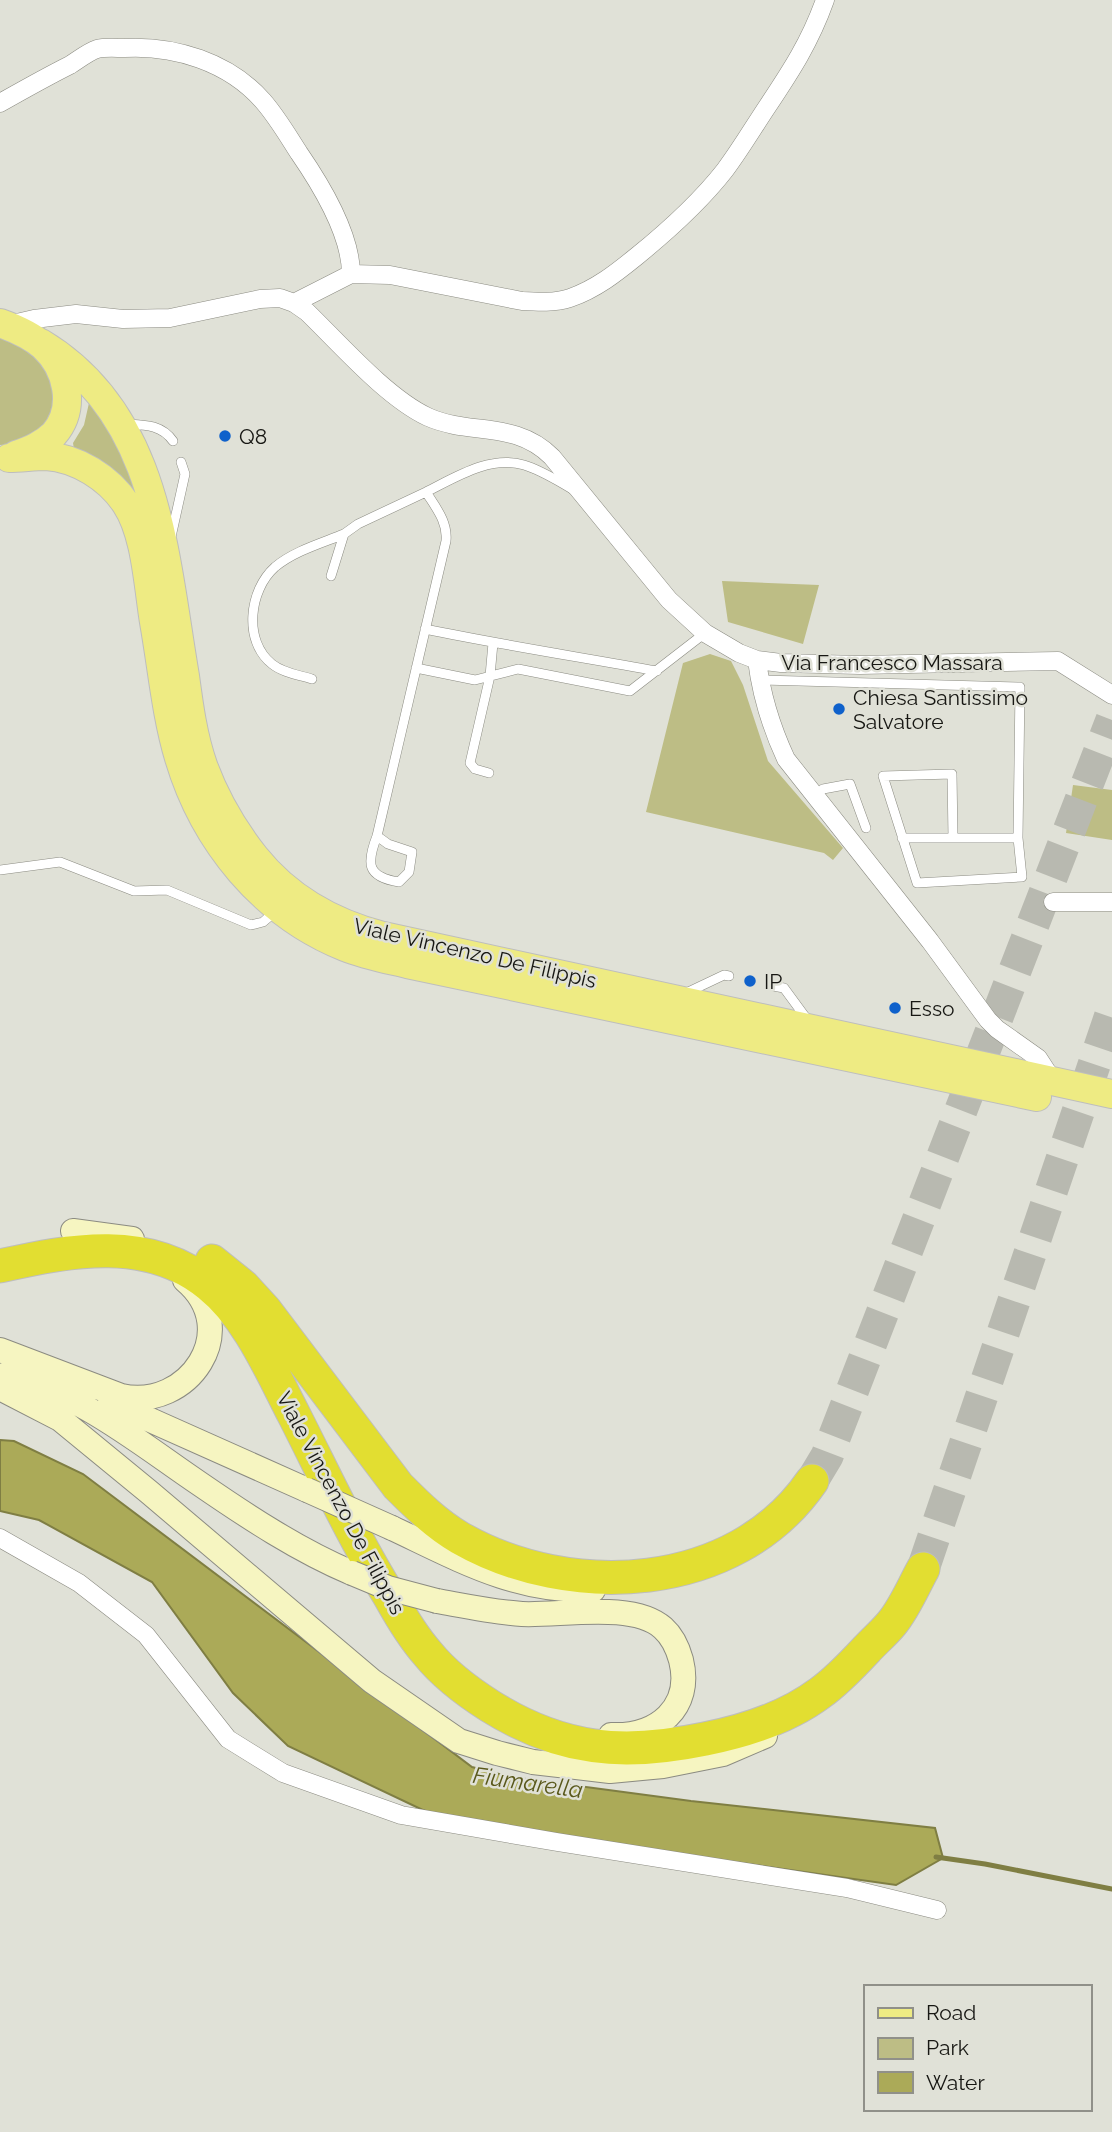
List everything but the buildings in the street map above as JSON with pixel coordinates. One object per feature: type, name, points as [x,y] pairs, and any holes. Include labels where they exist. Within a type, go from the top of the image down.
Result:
[{"type":"highway","name":"Viale Vincenzo De Filippis","points":[[0,1244],[73,1242],[129,1230],[151,1234],[189,1247],[209,1259],[243,1286],[265,1310],[407,1495],[457,1536],[510,1561],[589,1578],[656,1573],[691,1565],[743,1545],[763,1532],[806,1490]]},
{"type":"highway","name":"Viale Vincenzo De Filippis","points":[[0,1266],[42,1257],[73,1242],[152,1255],[197,1276],[220,1295],[252,1337],[370,1566],[412,1634],[442,1670],[480,1700],[526,1727],[570,1743],[615,1749],[681,1744],[744,1730],[796,1707],[820,1693],[838,1678],[891,1624],[923,1569]]},
{"type":"main road","name":"Viale Vincenzo De Filippis","points":[[4,324],[75,366],[122,424],[145,474],[153,499],[192,721],[209,781],[234,828],[263,866],[285,888],[312,908],[364,931],[1112,1094]]},
{"type":"main road","name":"Viale Vincenzo De Filippis","points":[[5,458],[47,440],[61,425],[65,416],[68,395],[63,375],[41,344]]},
{"type":"main road","name":"Viale Vincenzo De Filippis","points":[[5,458],[62,458],[77,463],[103,480],[126,504],[140,537],[172,729],[186,780],[220,846],[246,880],[306,928],[346,947],[396,961],[1112,1113]]},
{"type":"main road","points":[[0,1374],[50,1391],[89,1410],[294,1544],[327,1562],[388,1588],[437,1601],[494,1612],[618,1612],[639,1615],[663,1628],[676,1646],[683,1670],[682,1693],[674,1710],[663,1721],[635,1733],[602,1735],[576,1731],[538,1718],[509,1703],[470,1676],[435,1644],[411,1609],[346,1493],[269,1340],[236,1293],[211,1272],[173,1250],[122,1237],[73,1242]]},
{"type":"main road","points":[[0,1350],[134,1398],[158,1395],[170,1390],[190,1375],[198,1365],[209,1342],[211,1319],[203,1299],[187,1281],[175,1273],[145,1262],[73,1242]]},
{"type":"main road","points":[[0,1361],[92,1394],[464,1562],[520,1583],[546,1588],[607,1590],[671,1581],[722,1564],[746,1551],[766,1535],[806,1490]]},
{"type":"main road","points":[[0,1388],[60,1419],[95,1446],[372,1681],[459,1741],[497,1753],[533,1762],[610,1771],[663,1766],[723,1754],[767,1736],[803,1717],[833,1696],[858,1674],[891,1624]]},
{"type":"street","points":[[4,324],[76,314],[123,320],[170,318],[260,299],[280,298],[294,303],[351,274],[390,275],[531,302],[567,299],[609,279],[694,206],[725,169],[800,57],[825,0]]},
{"type":"street","points":[[0,103],[97,49],[159,48],[208,62],[245,85],[263,100],[275,117],[327,199],[347,245],[351,274]]},
{"type":"street","name":"Via Francesco Massara","points":[[294,303],[307,312],[386,388],[419,412],[452,424],[505,432],[532,441],[552,457],[669,600],[705,633],[738,653],[757,660],[781,663],[860,665],[1058,661],[1112,695]]},
{"type":"street","points":[[757,660],[760,680],[786,759],[930,941],[988,1020],[1038,1058],[1053,1081]]},
{"type":"street","points":[[1053,902],[1112,902]]},
{"type":"street","points":[[0,1538],[79,1583],[146,1634],[228,1740],[283,1773],[401,1815],[847,1888],[937,1910]]},
{"type":"lane","points":[[122,424],[155,426],[173,441]]},
{"type":"lane","points":[[165,559],[185,478],[181,462]]},
{"type":"lane","points":[[312,679],[284,671],[272,664],[255,642],[254,607],[258,592],[274,568],[286,559],[344,534],[358,524],[473,469],[506,462],[527,466],[584,495]]},
{"type":"lane","points":[[377,836],[388,844],[412,852],[409,872],[399,882],[384,879],[374,873],[370,865],[447,530],[426,492]]},
{"type":"lane","points":[[331,576],[344,534]]},
{"type":"lane","points":[[425,629],[657,671]]},
{"type":"lane","points":[[416,668],[475,680],[518,669],[630,691],[705,633]]},
{"type":"lane","points":[[489,773],[475,769],[470,763],[490,676],[493,643]]},
{"type":"lane","points":[[760,680],[1020,687],[1018,838],[1022,877],[917,883],[883,776],[952,774],[953,838]]},
{"type":"lane","points":[[815,796],[823,789],[850,784],[866,828]]},
{"type":"lane","points":[[902,838],[1018,838]]},
{"type":"lane","points":[[0,870],[60,862],[134,891],[167,890],[251,925],[263,922],[279,909]]},
{"type":"lane","points":[[674,999],[724,975],[729,976]]},
{"type":"lane","points":[[773,986],[784,988],[815,1029]]},
{"type":"green space","points":[[0,338],[32,355],[56,381],[53,421],[14,444],[0,445]]},
{"type":"green space","points":[[89,403],[101,409],[145,510],[74,449],[73,443],[84,425]]},
{"type":"green space","points":[[722,581],[819,585],[803,644],[728,622]]},
{"type":"green space","points":[[710,654],[731,661],[743,685],[768,761],[843,848],[833,860],[824,853],[646,812],[683,663]]},
{"type":"green space","points":[[1073,785],[1112,790],[1112,840],[1066,833]]},
{"type":"water","points":[[0,1440],[14,1441],[83,1474],[472,1767],[511,1777],[691,1801],[935,1828],[943,1858],[896,1885],[559,1837],[427,1812],[288,1746],[233,1693],[152,1582],[39,1520],[0,1511]]},
{"type":"waterway","name":"Fiumarella","points":[[936,1857],[1112,1889]]},
{"type":"tunnel","points":[[812,1481],[827,1456],[1112,720]]},
{"type":"tunnel","points":[[923,1569],[1112,1012]]},
{"type":"place","name":"Q8","points":[[225,436]]},
{"type":"place","name":"Chiesa Santissimo Salvatore","points":[[839,709]]},
{"type":"place","name":"IP","points":[[750,981]]},
{"type":"place","name":"Esso","points":[[895,1008]]}]
